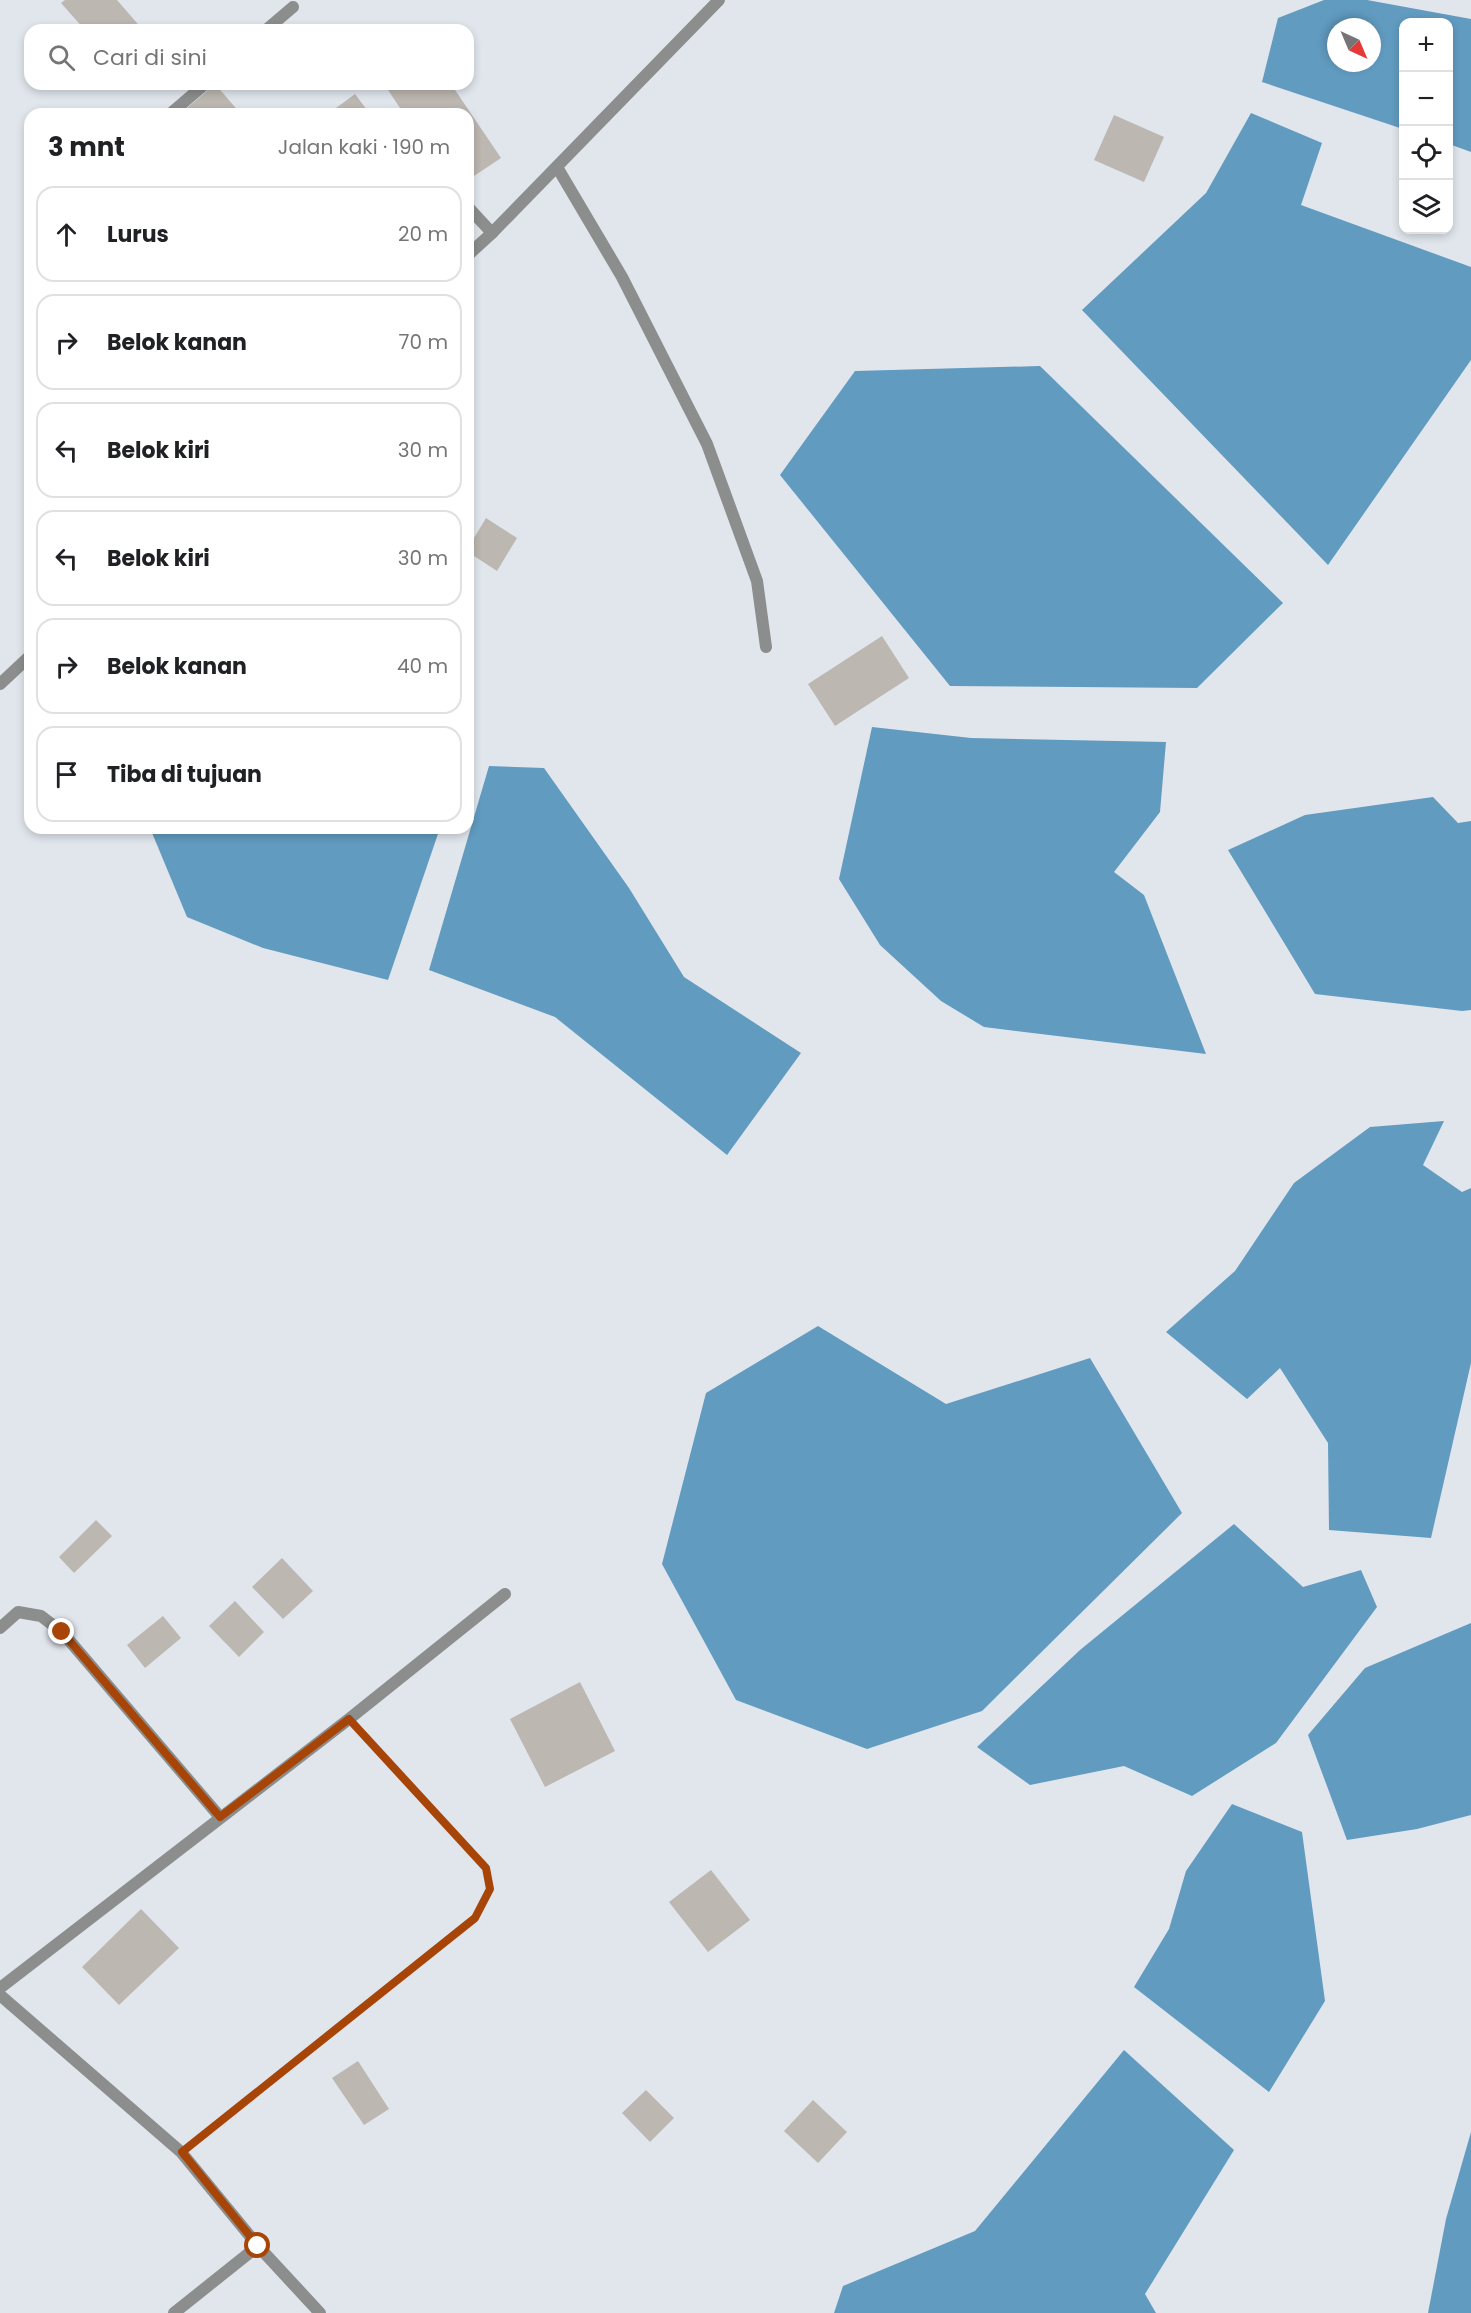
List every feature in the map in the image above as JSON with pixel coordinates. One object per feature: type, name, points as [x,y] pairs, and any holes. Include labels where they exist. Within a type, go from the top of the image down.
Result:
[{"type":"street","points":[[474,250],[719,0]]},
{"type":"street","points":[[273,24],[293,7]]},
{"type":"street","points":[[177,108],[198,90]]},
{"type":"street","points":[[557,166],[622,277],[707,444],[757,581],[766,647]]},
{"type":"street","points":[[474,214],[492,233]]},
{"type":"street","points":[[0,684],[24,662]]},
{"type":"street","points":[[0,1989],[349,1719],[505,1594]]},
{"type":"street","points":[[0,1628],[18,1612],[41,1616],[62,1632],[220,1817]]},
{"type":"street","points":[[0,1995],[182,2152],[258,2246],[320,2313]]},
{"type":"street","points":[[174,2313],[258,2246]]},
{"type":"path","points":[[182,2152],[475,1918],[490,1889],[486,1868],[349,1719]]},
{"type":"water","points":[[1324,0],[1367,0],[1471,19],[1471,152],[1453,145],[1453,18],[1399,18],[1399,128],[1262,82],[1278,18]]},
{"type":"water","points":[[1251,113],[1322,143],[1301,205],[1471,267],[1471,360],[1328,565],[1082,310],[1206,193]]},
{"type":"water","points":[[1040,366],[1283,603],[1197,688],[950,686],[780,475],[855,371]]},
{"type":"water","points":[[872,727],[971,738],[1166,742],[1160,812],[1114,872],[1144,895],[1206,1054],[984,1027],[941,1001],[880,945],[839,879]]},
{"type":"water","points":[[489,766],[544,768],[629,888],[684,977],[801,1053],[727,1155],[555,1017],[429,970],[469,834],[474,834],[474,817]]},
{"type":"water","points":[[1433,797],[1458,823],[1471,821],[1471,1010],[1462,1011],[1315,994],[1228,850],[1305,815]]},
{"type":"water","points":[[152,834],[438,834],[388,980],[263,948],[187,917]]},
{"type":"water","points":[[1444,1121],[1423,1165],[1462,1192],[1471,1188],[1471,1363],[1431,1538],[1329,1530],[1328,1443],[1280,1368],[1247,1399],[1166,1332],[1235,1271],[1294,1183],[1370,1127]]},
{"type":"water","points":[[818,1326],[946,1404],[1090,1358],[1182,1513],[982,1711],[867,1749],[736,1700],[662,1564],[706,1393]]},
{"type":"water","points":[[1234,1524],[1303,1587],[1361,1570],[1377,1607],[1276,1743],[1192,1796],[1124,1766],[1030,1785],[977,1747],[1080,1650]]},
{"type":"water","points":[[1471,1623],[1471,1815],[1417,1829],[1347,1840],[1308,1735],[1365,1668]]},
{"type":"water","points":[[1232,1804],[1302,1832],[1325,2001],[1269,2092],[1134,1987],[1169,1929],[1186,1871]]},
{"type":"water","points":[[1124,2050],[1234,2150],[1145,2294],[1156,2313],[834,2313],[843,2286],[975,2231]]},
{"type":"water","points":[[1471,2132],[1471,2313],[1428,2313],[1446,2219]]},
{"type":"building","points":[[65,0],[117,0],[138,24],[80,24],[61,3]]},
{"type":"building","points":[[208,90],[220,90],[236,108],[187,108]]},
{"type":"building","points":[[388,90],[455,90],[467,108],[400,108]]},
{"type":"building","points":[[355,94],[366,108],[336,108]]},
{"type":"building","points":[[1114,115],[1164,137],[1144,182],[1094,160]]},
{"type":"building","points":[[474,118],[501,158],[474,176]]},
{"type":"building","points":[[486,518],[517,538],[497,571],[474,556],[474,538]]},
{"type":"building","points":[[882,636],[909,678],[835,726],[808,684]]},
{"type":"building","points":[[96,1520],[112,1536],[74,1573],[59,1557]]},
{"type":"building","points":[[282,1558],[313,1591],[283,1619],[252,1587]]},
{"type":"building","points":[[235,1601],[264,1632],[239,1657],[209,1626]]},
{"type":"building","points":[[163,1616],[181,1638],[145,1668],[127,1645]]},
{"type":"building","points":[[580,1682],[615,1751],[545,1787],[510,1719]]},
{"type":"building","points":[[711,1870],[750,1920],[708,1952],[669,1902]]},
{"type":"building","points":[[141,1909],[179,1948],[119,2005],[82,1967]]},
{"type":"building","points":[[358,2061],[389,2109],[364,2125],[332,2078]]},
{"type":"building","points":[[646,2090],[674,2118],[650,2142],[622,2113]]},
{"type":"building","points":[[813,2100],[847,2132],[818,2163],[784,2131]]},
{"type":"route","points":[[62,1632],[220,1817],[349,1719],[486,1868],[490,1889],[475,1918],[182,2152],[258,2246]]}]
